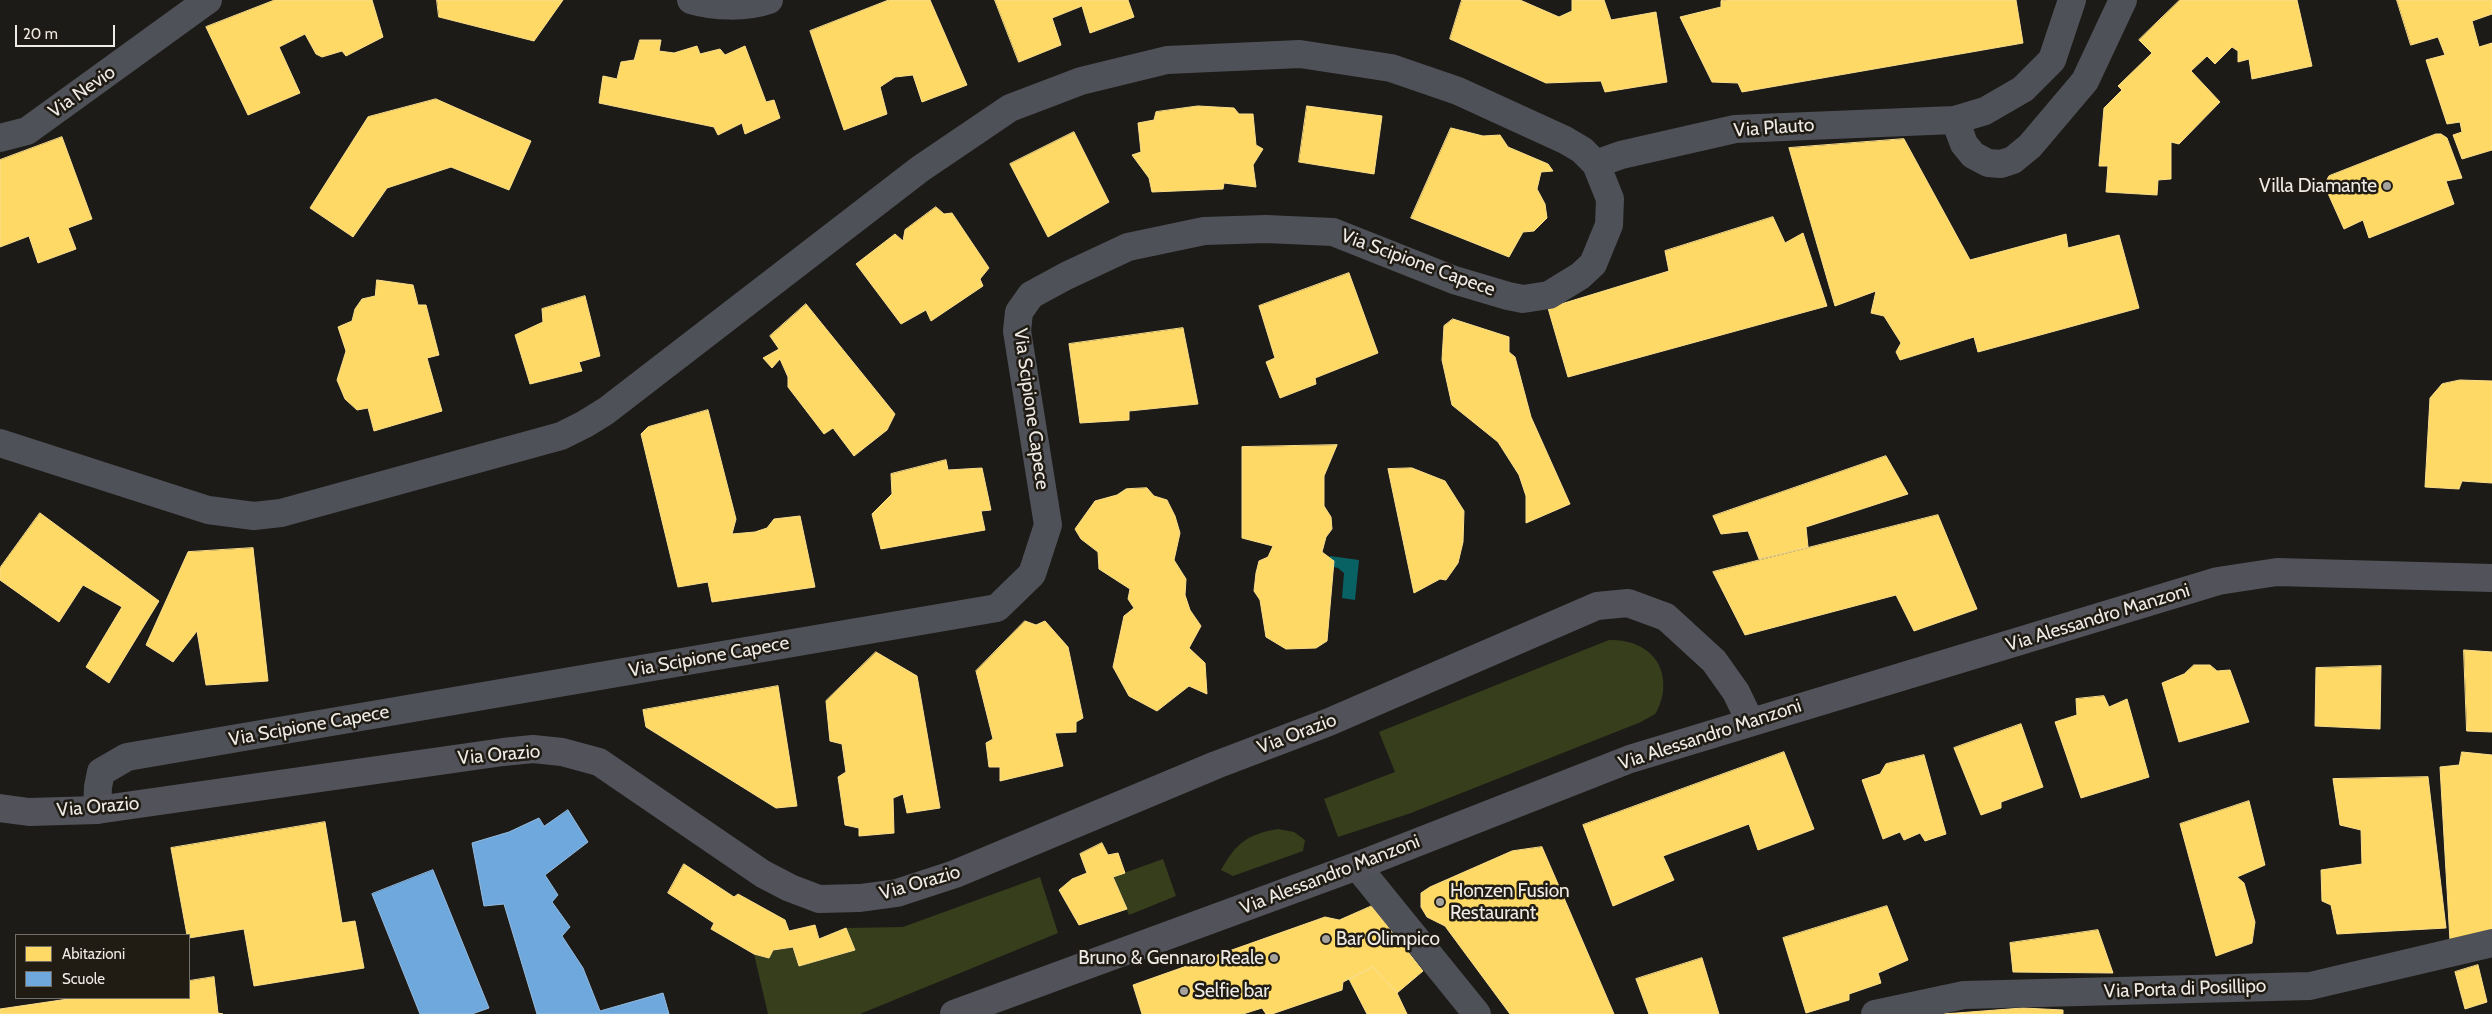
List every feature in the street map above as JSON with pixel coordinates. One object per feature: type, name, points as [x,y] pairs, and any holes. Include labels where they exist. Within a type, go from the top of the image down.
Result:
[{"type":"street","name":"Via Nevio","points":[[0,138],[27,131],[208,0]]},
{"type":"street","points":[[691,0],[708,5],[760,3],[769,0]]},
{"type":"street","name":"Via Plauto","points":[[1596,164],[1621,155],[1735,129],[1955,120],[1985,111],[2023,89],[2052,60],[2072,0]]},
{"type":"street","points":[[1955,120],[1964,144],[1973,155],[1988,163],[2001,164],[2013,160],[2035,140],[2085,81],[2123,0]]},
{"type":"street","name":"Via Scipione Capece","points":[[0,443],[208,510],[254,516],[281,513],[561,436],[606,411],[920,169],[1010,108],[1081,81],[1167,60],[1300,54],[1391,68],[1458,91],[1582,150],[1596,164],[1610,199],[1609,225],[1593,264],[1580,276],[1549,295],[1523,299],[1508,296],[1454,280],[1333,232],[1266,229],[1204,231],[1128,247],[1031,295],[1019,312],[1017,331],[1048,525],[1032,574],[997,608],[127,757],[101,772],[97,810]]},
{"type":"street","name":"Via Alessandro Manzoni","points":[[954,1014],[1357,866],[1630,759],[1750,721],[2046,635],[2218,581],[2277,572],[2492,578]]},
{"type":"street","name":"Via Orazio","points":[[0,808],[29,812],[97,810],[503,752],[533,749],[562,752],[599,762],[763,874],[790,888],[819,899],[860,898],[897,894],[955,874],[1216,765],[1329,722],[1597,606],[1628,603],[1666,618],[1714,661],[1736,692],[1750,721]]},
{"type":"street","points":[[1357,866],[1477,1014]]},
{"type":"street","name":"Via Porta di Posillipo","points":[[1875,1014],[1964,995],[2310,986],[2492,943]]},
{"type":"green space","points":[[1609,640],[1631,643],[1641,647],[1656,660],[1661,669],[1663,692],[1655,714],[1641,722],[1411,813],[1338,837],[1324,799],[1395,772],[1379,732]]},
{"type":"green space","points":[[1278,829],[1294,832],[1305,840],[1303,851],[1233,876],[1221,870],[1232,853],[1244,841],[1259,834]]},
{"type":"green space","points":[[1163,859],[1176,896],[1129,915],[1113,877]]},
{"type":"green space","points":[[1040,877],[1058,933],[860,1014],[768,1014],[754,954],[768,958],[773,950],[793,947],[800,966],[855,950],[846,928],[903,927]]},
{"type":"water","points":[[1330,556],[1359,560],[1355,600],[1342,598],[1344,573],[1338,568],[1329,566]]},
{"type":"building: Abitazioni","points":[[275,0],[372,0],[383,37],[346,56],[342,51],[322,57],[316,54],[305,34],[279,47],[300,93],[248,115],[206,27]]},
{"type":"building: Abitazioni","points":[[437,0],[563,0],[534,41],[439,17]]},
{"type":"building: Abitazioni","points":[[889,0],[930,0],[967,85],[922,102],[913,75],[895,77],[880,87],[887,114],[844,130],[810,31]]},
{"type":"building: Abitazioni","points":[[995,0],[1128,0],[1134,17],[1090,33],[1082,6],[1052,18],[1061,45],[1019,62]]},
{"type":"building: Abitazioni","points":[[1462,0],[1520,0],[1559,17],[1572,11],[1572,0],[1604,0],[1611,20],[1656,12],[1667,82],[1605,92],[1601,81],[1546,83],[1450,39]]},
{"type":"building: Abitazioni","points":[[2016,0],[2023,43],[1742,92],[1738,83],[1712,82],[1680,17],[1721,7],[1721,1]]},
{"type":"building: Abitazioni","points":[[2180,0],[2297,0],[2312,66],[2252,79],[2249,59],[2238,62],[2238,51],[2232,47],[2215,64],[2207,56],[2191,71],[2220,102],[2179,144],[2171,142],[2171,179],[2158,180],[2157,195],[2106,192],[2108,166],[2099,166],[2104,108],[2122,90],[2118,86],[2152,53],[2139,40]]},
{"type":"building: Abitazioni","points":[[2397,0],[2492,0],[2492,14],[2472,21],[2479,47],[2492,43],[2492,150],[2462,159],[2453,135],[2462,132],[2460,122],[2447,124],[2426,60],[2445,55],[2438,37],[2411,45]]},
{"type":"building: Abitazioni","points":[[640,40],[661,40],[659,51],[674,53],[697,46],[700,54],[720,49],[725,55],[745,46],[766,102],[774,100],[780,118],[745,134],[742,123],[718,135],[714,127],[599,103],[603,76],[617,79],[621,62],[634,60]]},
{"type":"building: Abitazioni","points":[[436,99],[531,141],[509,190],[451,167],[387,188],[353,237],[310,208],[368,117]]},
{"type":"building: Abitazioni","points":[[1198,106],[1234,108],[1239,114],[1253,114],[1256,145],[1263,149],[1253,165],[1256,187],[1224,183],[1223,189],[1152,192],[1149,178],[1132,155],[1141,152],[1138,123],[1154,120],[1156,112]]},
{"type":"building: Abitazioni","points":[[1307,106],[1382,116],[1374,174],[1299,162]]},
{"type":"building: Abitazioni","points":[[1451,128],[1483,136],[1500,135],[1508,147],[1548,164],[1553,171],[1541,172],[1537,189],[1545,204],[1547,218],[1534,231],[1523,232],[1509,257],[1411,218]]},
{"type":"building: Abitazioni","points":[[1074,132],[1109,202],[1048,237],[1010,164]]},
{"type":"building: Abitazioni","name":"Villa Diamante","points":[[2436,134],[2441,134],[2447,138],[2462,178],[2446,181],[2454,204],[2369,238],[2363,220],[2344,229],[2326,189],[2325,183],[2329,176]]},
{"type":"building: Abitazioni","points":[[62,137],[92,219],[68,228],[76,249],[38,263],[29,236],[0,247],[0,160]]},
{"type":"building: Abitazioni","points":[[1904,139],[1970,260],[2066,234],[2068,248],[2119,235],[2139,308],[1978,352],[1974,337],[1900,360],[1896,352],[1901,343],[1884,316],[1871,313],[1876,291],[1835,306],[1789,148]]},
{"type":"building: Abitazioni","points":[[936,207],[944,214],[952,213],[989,268],[980,279],[983,286],[931,321],[926,310],[901,324],[856,264],[895,234],[903,241],[905,230]]},
{"type":"building: Abitazioni","points":[[1773,217],[1785,243],[1803,233],[1827,306],[1568,377],[1548,308],[1669,271],[1665,251]]},
{"type":"building: Abitazioni","points":[[1349,273],[1378,353],[1315,378],[1316,384],[1280,398],[1266,362],[1275,358],[1259,306]]},
{"type":"building: Abitazioni","points":[[377,280],[413,285],[418,305],[426,305],[439,355],[427,358],[442,411],[374,431],[368,408],[357,410],[345,399],[337,380],[346,351],[338,327],[352,321],[355,309],[362,299],[375,296]]},
{"type":"building: Abitazioni","points":[[585,296],[600,356],[579,362],[582,371],[530,384],[515,335],[543,322],[542,309]]},
{"type":"building: Abitazioni","points":[[806,304],[895,414],[887,430],[854,456],[833,428],[824,434],[788,387],[788,377],[780,359],[772,368],[763,358],[779,349],[770,336]]},
{"type":"building: Abitazioni","points":[[1453,319],[1509,337],[1509,352],[1515,357],[1531,417],[1570,504],[1526,523],[1526,496],[1519,475],[1498,442],[1452,405],[1442,360],[1444,326]]},
{"type":"building: Abitazioni","points":[[1183,328],[1198,404],[1129,411],[1129,420],[1080,423],[1069,344]]},
{"type":"building: Abitazioni","points":[[2460,380],[2492,381],[2492,483],[2462,481],[2459,489],[2425,487],[2430,398],[2442,384]]},
{"type":"building: Abitazioni","points":[[708,410],[736,519],[732,534],[755,532],[767,528],[774,519],[800,516],[815,587],[712,602],[708,582],[678,587],[641,434],[648,427]]},
{"type":"building: Abitazioni","points":[[1337,445],[1324,476],[1324,506],[1331,517],[1332,529],[1326,537],[1322,552],[1334,561],[1327,641],[1316,648],[1286,649],[1266,637],[1260,600],[1254,591],[1259,561],[1268,557],[1273,546],[1242,538],[1242,447]]},
{"type":"building: Abitazioni","points":[[1886,456],[1908,494],[1806,527],[1808,547],[1759,559],[1748,531],[1721,534],[1713,516]]},
{"type":"building: Abitazioni","points":[[946,460],[948,470],[982,468],[991,510],[981,511],[985,530],[881,549],[872,514],[892,494],[891,474]]},
{"type":"building: Abitazioni","points":[[1412,468],[1445,481],[1464,511],[1463,542],[1458,563],[1446,580],[1440,579],[1414,593],[1388,469]]},
{"type":"building: Abitazioni","points":[[1147,488],[1154,496],[1167,500],[1175,516],[1180,533],[1174,560],[1186,579],[1185,595],[1190,610],[1201,626],[1189,648],[1205,663],[1207,694],[1189,686],[1157,711],[1129,696],[1113,667],[1124,616],[1134,608],[1128,599],[1130,589],[1099,569],[1098,552],[1081,539],[1075,529],[1095,501],[1117,495],[1126,489]]},
{"type":"building: Abitazioni","points":[[40,513],[159,601],[109,683],[86,667],[122,607],[83,585],[59,622],[0,580],[0,568]]},
{"type":"building: Abitazioni","points":[[1938,515],[1977,609],[1914,631],[1896,595],[1745,635],[1713,572]]},
{"type":"building: Abitazioni","points":[[253,548],[268,681],[206,685],[197,631],[173,662],[146,645],[188,552]]},
{"type":"building: Abitazioni","points":[[1025,621],[1036,625],[1045,621],[1068,647],[1083,718],[1076,722],[1076,732],[1055,733],[1063,766],[1000,781],[1000,767],[989,767],[986,743],[993,739],[976,671]]},
{"type":"building: Abitazioni","points":[[2464,650],[2492,652],[2492,732],[2467,731]]},
{"type":"building: Abitazioni","points":[[876,652],[917,676],[940,808],[907,813],[903,794],[893,798],[894,833],[859,836],[859,828],[845,825],[838,777],[846,772],[842,744],[830,741],[826,701]]},
{"type":"building: Abitazioni","points":[[2194,665],[2210,665],[2217,671],[2230,670],[2249,722],[2179,742],[2162,683],[2184,674]]},
{"type":"building: Abitazioni","points":[[2381,666],[2380,729],[2315,726],[2316,668]]},
{"type":"building: Abitazioni","points":[[778,686],[797,806],[776,808],[646,727],[643,710]]},
{"type":"building: Abitazioni","points":[[2104,696],[2109,707],[2127,699],[2149,777],[2081,798],[2055,722],[2077,715],[2076,699]]},
{"type":"building: Abitazioni","points":[[2021,724],[2043,787],[2001,802],[2001,808],[1981,815],[1954,748]]},
{"type":"building: Abitazioni","points":[[1784,752],[1814,829],[1758,850],[1749,824],[1663,856],[1674,880],[1613,906],[1583,825]]},
{"type":"building: Abitazioni","points":[[2462,752],[2492,755],[2492,929],[2450,941],[2440,767],[2459,765]]},
{"type":"building: Abitazioni","points":[[1924,755],[1946,834],[1925,841],[1920,833],[1904,840],[1900,832],[1883,839],[1862,780],[1880,774],[1886,764]]},
{"type":"building: Abitazioni","points":[[2428,777],[2446,928],[2337,934],[2331,905],[2322,901],[2321,870],[2362,864],[2361,830],[2340,825],[2333,779]]},
{"type":"building: Abitazioni","points":[[2249,801],[2265,865],[2237,877],[2244,883],[2255,922],[2252,943],[2216,956],[2180,824]]},
{"type":"building: Abitazioni","points":[[325,822],[342,923],[355,921],[364,968],[254,986],[244,929],[190,938],[190,934],[187,934],[171,848]]},
{"type":"building: Abitazioni","points":[[1102,843],[1108,855],[1118,853],[1125,873],[1113,877],[1127,909],[1079,925],[1059,890],[1072,879],[1087,873],[1080,854]]},
{"type":"building: Abitazioni","points":[[1542,847],[1614,1014],[1510,1014],[1445,926],[1427,917],[1421,907],[1421,893],[1430,887],[1512,851]]},
{"type":"building: Abitazioni","points":[[684,864],[734,897],[738,894],[785,920],[789,931],[815,925],[819,939],[846,928],[855,950],[799,966],[793,947],[773,950],[769,958],[754,954],[711,929],[714,923],[668,893]]},
{"type":"building: Abitazioni","points":[[1372,906],[1423,971],[1397,993],[1373,967],[1343,982],[1342,990],[1272,1014],[1266,1014],[1262,1008],[1243,1014],[1142,1014],[1133,985],[1325,917],[1339,920]]},
{"type":"building: Abitazioni","points":[[1887,906],[1908,960],[1878,973],[1881,983],[1849,994],[1849,1000],[1806,1013],[1783,938]]},
{"type":"building: Abitazioni","points":[[2098,930],[2113,973],[2013,972],[2010,943]]},
{"type":"building: Abitazioni","points":[[1702,958],[1719,1014],[1649,1014],[1636,979]]},
{"type":"building: Abitazioni","points":[[2478,965],[2487,1002],[2465,1009],[2455,972]]},
{"type":"building: Abitazioni","points":[[1373,967],[1397,993],[1407,1014],[1367,1014],[1349,979]]},
{"type":"building: Abitazioni","points":[[214,977],[218,1013],[223,1014],[0,1014],[0,1009],[68,999],[190,999],[190,981]]},
{"type":"building: Abitazioni","points":[[2023,1008],[2063,1010],[2063,1014],[1944,1014]]},
{"type":"building: Scuole","points":[[568,810],[588,842],[545,875],[558,895],[552,902],[570,927],[562,936],[583,968],[600,1011],[663,993],[669,1014],[537,1014],[504,904],[484,906],[472,843],[509,832],[539,818],[544,826]]},
{"type":"building: Scuole","points":[[433,870],[489,1008],[472,1014],[420,1014],[372,894]]},
{"type":"place","name":"Villa Diamante","points":[[2387,186]]},
{"type":"place","name":"Honzen Fusion Restaurant","points":[[1440,902]]},
{"type":"place","name":"Bar Olimpico","points":[[1326,939]]},
{"type":"place","name":"Bruno & Gennaro Reale","points":[[1274,958]]},
{"type":"place","name":"Selfie bar","points":[[1184,991]]}]
